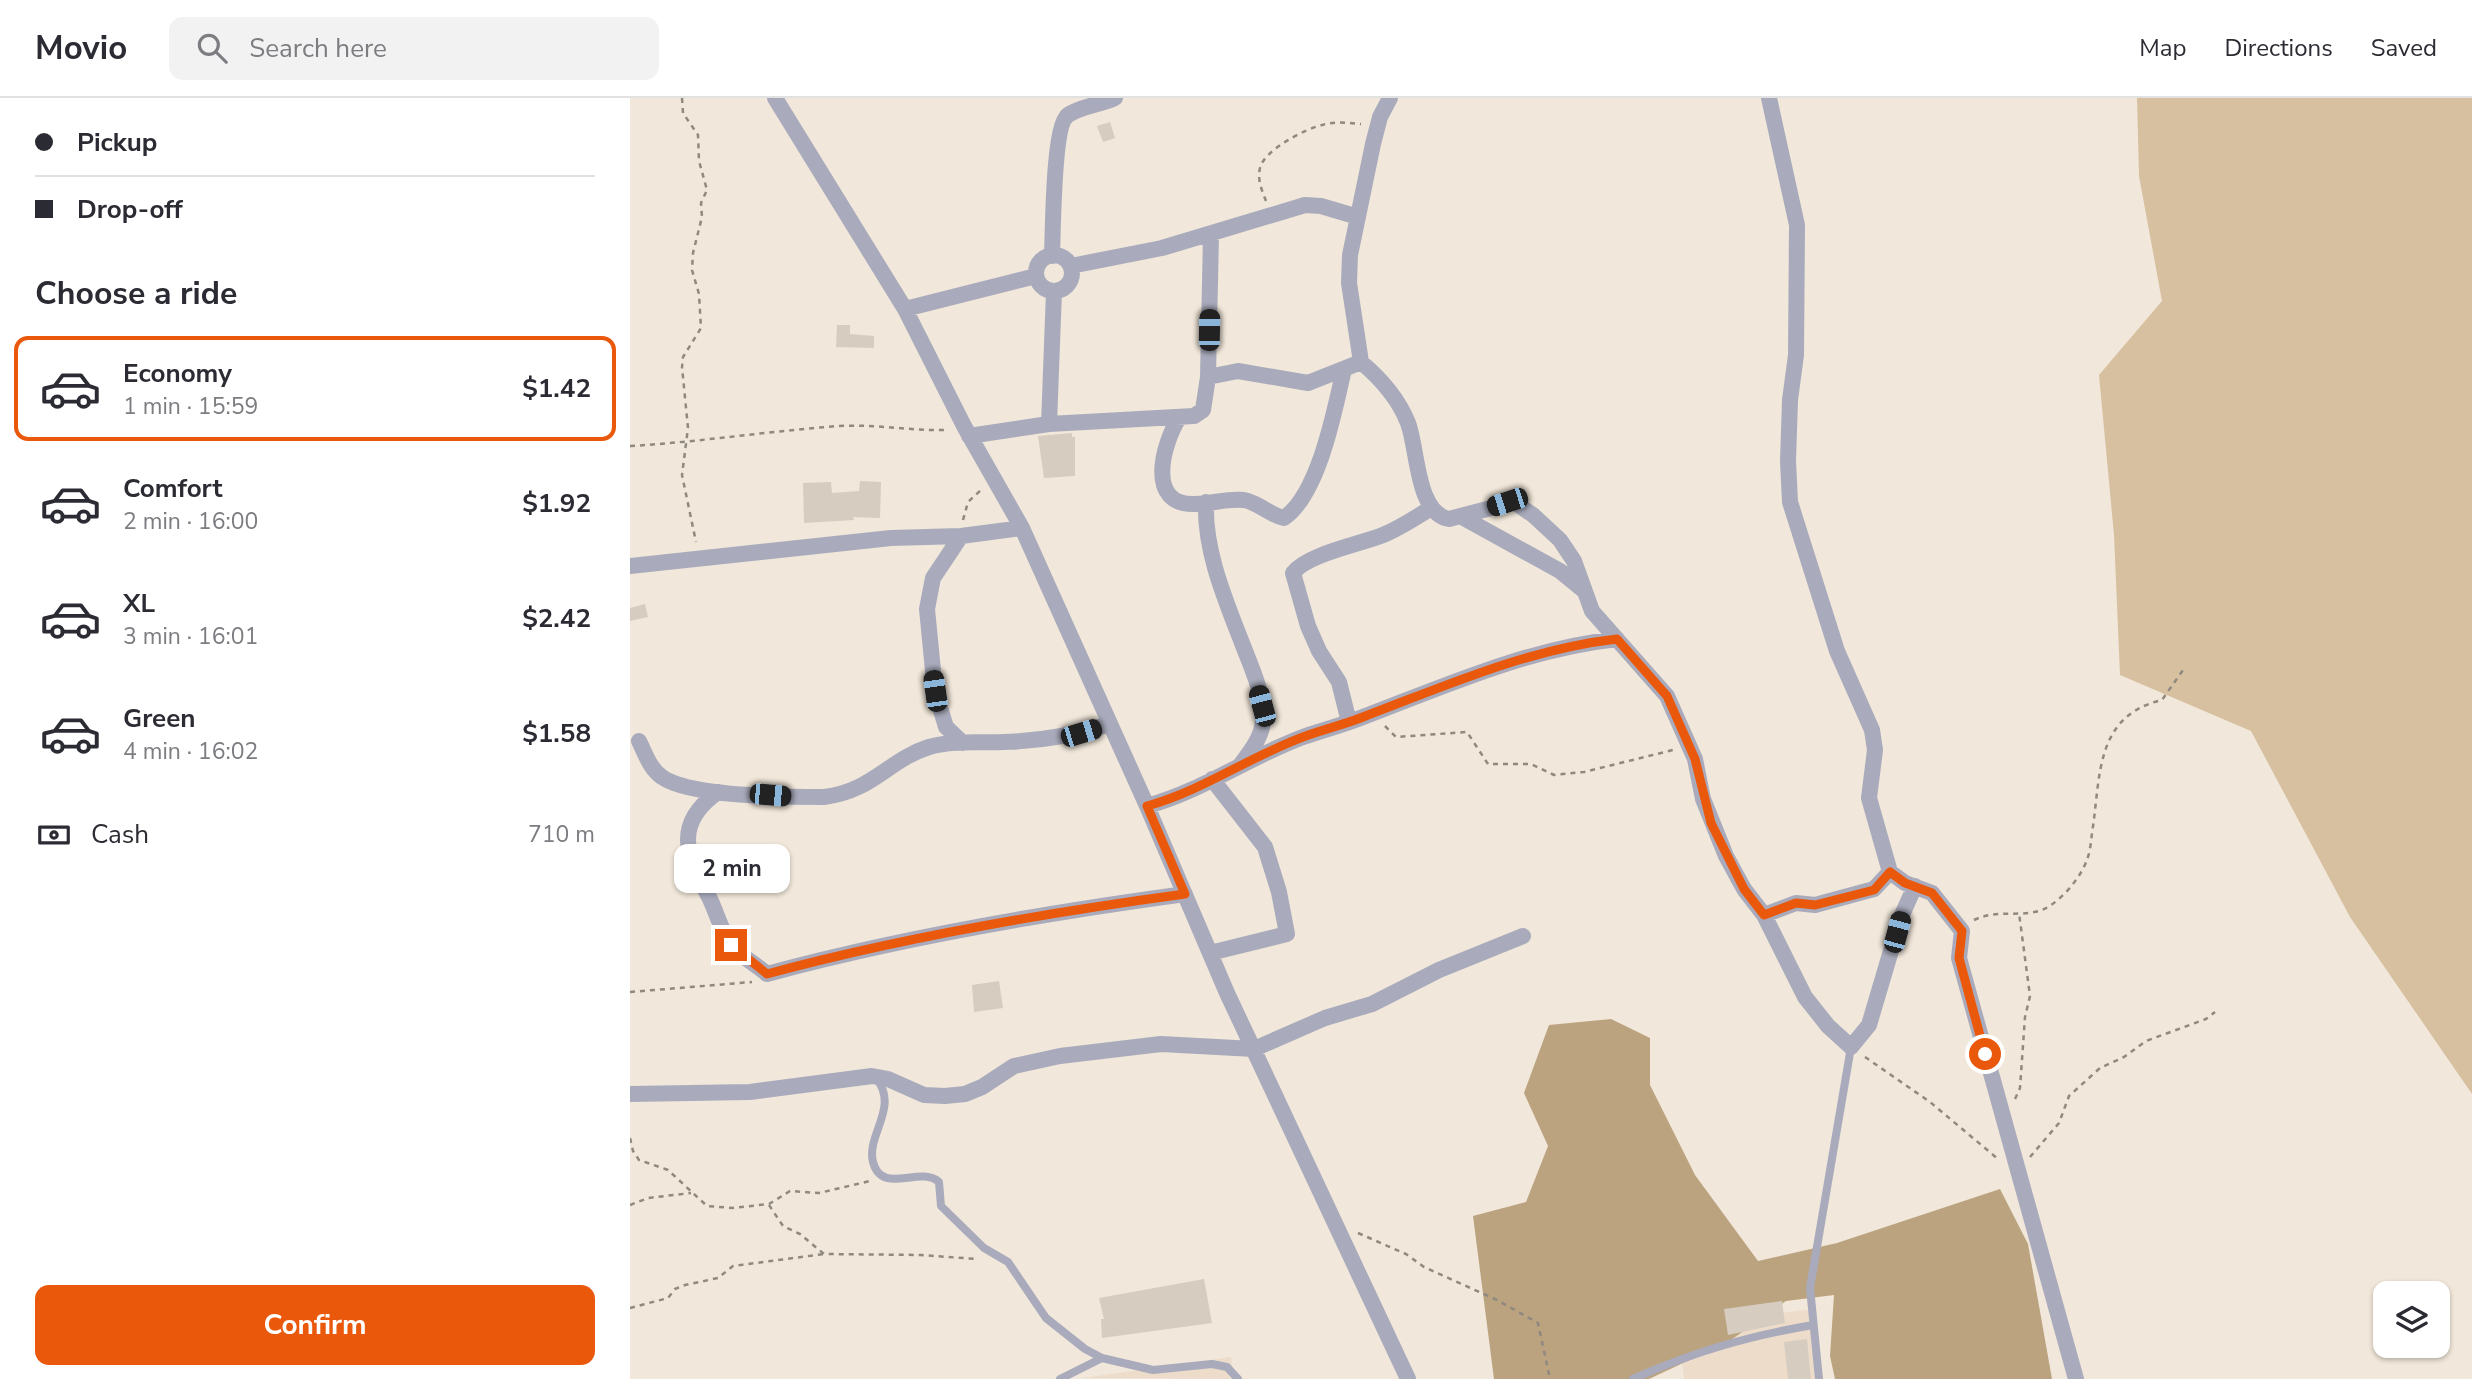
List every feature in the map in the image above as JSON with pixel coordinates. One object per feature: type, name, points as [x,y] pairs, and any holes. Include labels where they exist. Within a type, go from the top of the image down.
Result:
[{"type":"street","points":[[775,98],[905,309],[967,431],[1021,528],[1147,806],[1210,953],[1408,1379]]},
{"type":"street","points":[[1052,256],[1057,153],[1062,122],[1068,115],[1115,98]]},
{"type":"street","points":[[1390,98],[1378,126],[1362,190],[1350,255],[1349,283],[1361,362],[1398,402],[1408,424],[1421,486],[1431,508],[1443,518],[1462,517],[1514,502],[1560,540],[1574,561],[1592,611],[1667,696],[1690,746],[1711,823],[1744,889],[1764,915],[1805,997],[1828,1026],[1852,1047],[1869,1025],[1901,917],[1916,887]]},
{"type":"street","points":[[1769,98],[1797,225],[1796,355],[1790,400],[1788,461],[1790,502],[1837,651],[1872,730],[1875,750],[1869,797],[1890,872],[1905,883],[1932,893],[1962,931],[1959,958],[2076,1379]]},
{"type":"street","points":[[1071,267],[1211,235],[1304,205],[1321,206],[1358,217]]},
{"type":"street","points":[[967,431],[1179,418],[1194,416],[1203,410],[1208,377],[1211,235]]},
{"type":"street","points":[[1052,256],[1066,258],[1071,267],[1069,283],[1054,291],[1041,284],[1036,276],[1037,267],[1042,260],[1052,256]]},
{"type":"street","points":[[905,309],[1036,276]]},
{"type":"street","points":[[1049,424],[1054,291]]},
{"type":"street","points":[[1208,377],[1238,371],[1308,383],[1361,362]]},
{"type":"street","points":[[1179,418],[1167,444],[1162,469],[1163,485],[1177,500],[1196,505],[1235,499],[1251,501],[1275,516],[1284,518],[1302,498],[1319,463],[1344,369]]},
{"type":"street","points":[[1206,502],[1207,537],[1262,706],[1261,729],[1241,764]]},
{"type":"street","points":[[1354,721],[1339,682],[1319,651],[1308,626],[1293,573],[1298,567],[1321,557],[1404,525],[1431,508]]},
{"type":"street","points":[[1462,517],[1560,571],[1584,591]]},
{"type":"street","points":[[630,566],[891,538],[961,536],[1021,528]]},
{"type":"street","points":[[961,536],[933,579],[927,609],[935,691],[946,727],[963,743]]},
{"type":"street","points":[[1147,806],[1173,799],[1302,737],[1354,721],[1496,665],[1588,642],[1617,639]]},
{"type":"street","points":[[639,741],[654,771],[662,778],[687,788],[807,797],[842,795],[864,786],[914,754],[930,747],[1050,739],[1110,724]]},
{"type":"street","points":[[1210,953],[1287,934],[1279,892],[1265,847],[1212,779]]},
{"type":"street","points":[[718,792],[705,801],[692,824],[688,839],[689,859],[731,945],[767,974],[874,948],[961,931],[1185,894]]},
{"type":"street","points":[[1764,915],[1796,903],[1815,905],[1874,890],[1890,872]]},
{"type":"street","points":[[630,1094],[740,1092],[872,1076],[888,1079],[924,1095],[945,1096],[965,1094],[982,1087],[1014,1066],[1060,1056],[1161,1044],[1254,1049],[1325,1018],[1372,1004],[1439,970],[1523,936]]},
{"type":"lane","points":[[1819,1379],[1810,1288],[1852,1047]]},
{"type":"lane","points":[[872,1076],[878,1080],[885,1102],[883,1122],[873,1149],[873,1163],[885,1177],[900,1181],[920,1175],[936,1179],[939,1182],[941,1206],[985,1248],[1007,1262],[1046,1318],[1063,1334],[1102,1358],[1153,1370],[1212,1364],[1227,1367],[1238,1379]]},
{"type":"lane","points":[[1633,1379],[1717,1345],[1754,1335],[1813,1325]]},
{"type":"lane","points":[[1060,1379],[1102,1358]]},
{"type":"path","points":[[682,98],[682,113],[698,135],[699,161],[707,190],[701,203],[702,217],[692,253],[701,328],[682,357],[688,428],[682,475],[692,532],[703,560]]},
{"type":"path","points":[[1275,214],[1261,188],[1259,170],[1264,158],[1301,133],[1321,125],[1338,122],[1378,126]]},
{"type":"path","points":[[630,446],[686,444],[722,437],[840,426],[881,425],[967,431]]},
{"type":"path","points":[[961,536],[968,502],[993,480]]},
{"type":"path","points":[[1962,931],[1971,921],[1985,915],[2001,912],[2034,913],[2042,910],[2068,891],[2088,859],[2108,739],[2125,715],[2141,705],[2162,700],[2183,670]]},
{"type":"path","points":[[1354,721],[1383,725],[1396,737],[1467,732],[1488,764],[1531,764],[1555,775],[1584,772],[1690,746]]},
{"type":"path","points":[[2006,1123],[2020,1088],[2025,1017],[2030,996],[2019,913]]},
{"type":"path","points":[[630,992],[758,981],[767,974]]},
{"type":"path","points":[[2019,1170],[2059,1123],[2069,1096],[2084,1082],[2146,1041],[2183,1029],[2215,1012]]},
{"type":"path","points":[[1852,1047],[1930,1102],[1999,1160]]},
{"type":"path","points":[[630,1138],[639,1160],[668,1170],[707,1206],[732,1208],[769,1204],[790,1191],[819,1193],[885,1177]]},
{"type":"path","points":[[630,1205],[648,1198],[693,1193]]},
{"type":"path","points":[[769,1204],[783,1226],[800,1234],[824,1254]]},
{"type":"path","points":[[1336,1224],[1406,1254],[1424,1266],[1497,1300],[1538,1323],[1550,1379]]},
{"type":"path","points":[[630,1307],[668,1298],[676,1289],[718,1278],[733,1266],[824,1254],[922,1255],[980,1259]]},
{"type":"shaded area","points":[[2137,98],[2472,98],[2472,1094],[2350,917],[2251,731],[2120,675],[2114,535],[2099,375],[2162,301],[2139,176]]},
{"type":"shaded area","points":[[1611,1019],[1650,1038],[1650,1085],[1695,1175],[1758,1261],[1837,1243],[2000,1189],[2028,1244],[2052,1379],[1835,1379],[1830,1356],[1834,1295],[1786,1301],[1728,1342],[1649,1379],[1494,1379],[1473,1216],[1526,1202],[1548,1146],[1524,1093],[1549,1025]]},
{"type":"shaded area","points":[[1815,1309],[1823,1379],[1684,1379],[1677,1325]]},
{"type":"shaded area","points":[[1231,1357],[1234,1379],[1083,1378]]},
{"type":"building","points":[[1110,122],[1115,138],[1103,142],[1097,126]]},
{"type":"building","points":[[837,325],[850,325],[850,334],[874,336],[874,348],[836,347]]},
{"type":"building","points":[[1072,433],[1072,437],[1075,437],[1075,476],[1044,478],[1038,436]]},
{"type":"building","points":[[860,481],[881,482],[880,518],[853,517],[854,520],[804,523],[803,483],[831,482],[832,493],[859,491]]},
{"type":"building","points":[[645,604],[648,617],[630,621],[630,608]]},
{"type":"building","points":[[999,981],[1003,1008],[974,1012],[972,985]]},
{"type":"building","points":[[1204,1279],[1212,1323],[1102,1338],[1101,1319],[1104,1319],[1099,1298]]},
{"type":"building","points":[[1782,1301],[1785,1323],[1728,1335],[1724,1309]]},
{"type":"building","points":[[1807,1339],[1811,1379],[1788,1379],[1784,1342]]},
{"type":"route","points":[[731,945],[767,974],[874,948],[961,931],[1185,894],[1147,806],[1173,799],[1302,737],[1359,719],[1470,674],[1588,642],[1617,639],[1667,696],[1695,759],[1711,823],[1744,889],[1764,915],[1796,903],[1815,905],[1874,890],[1890,872],[1905,883],[1932,893],[1962,931],[1959,958],[1985,1054]]}]
